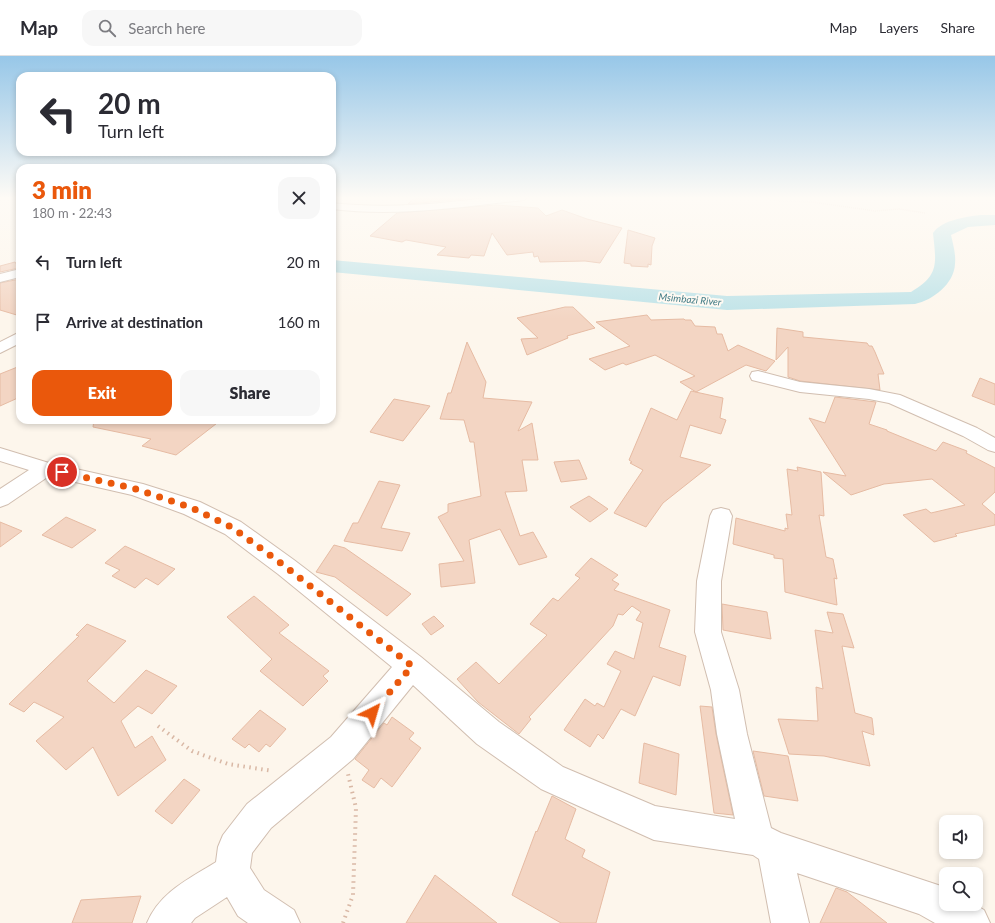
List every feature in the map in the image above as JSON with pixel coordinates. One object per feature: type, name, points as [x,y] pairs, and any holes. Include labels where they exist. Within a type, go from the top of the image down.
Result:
[{"type":"street","points":[[0,278],[16,275]]},
{"type":"street","points":[[0,348],[16,339]]},
{"type":"street","points":[[758,376],[800,387],[869,394],[894,399],[970,432],[995,446]]},
{"type":"street","points":[[0,454],[46,469],[136,489],[192,508],[233,528],[286,567],[412,666],[488,733],[552,778],[654,823],[766,844],[928,899],[970,923]]},
{"type":"street","points":[[0,499],[46,469]]},
{"type":"street","points":[[721,516],[709,581],[708,632],[725,690],[732,734],[790,923]]},
{"type":"street","points":[[281,923],[251,903],[232,872],[235,847],[260,816],[342,748],[412,666]]},
{"type":"street","points":[[166,923],[182,905],[232,872]]},
{"type":"path","points":[[158,726],[192,751],[228,764],[307,777]]},
{"type":"path","points":[[342,748],[356,808],[353,895],[343,923]]},
{"type":"building","points":[[378,237],[490,237],[484,256],[471,255],[469,258],[437,255],[446,247],[406,240],[402,242]]},
{"type":"building","points":[[495,237],[616,237],[600,263],[585,261],[540,262],[538,256],[534,257],[533,252],[507,255]]},
{"type":"building","points":[[627,237],[655,238],[652,246],[651,265],[648,264],[648,267],[631,266],[631,264],[624,263]]},
{"type":"building","points":[[15,262],[16,269],[0,272],[0,266]]},
{"type":"building","points":[[16,280],[16,315],[0,310],[0,283]]},
{"type":"building","points":[[565,307],[573,307],[595,328],[567,336],[568,338],[527,355],[521,339],[538,338],[517,318]]},
{"type":"building","points":[[647,315],[651,320],[684,319],[691,320],[695,326],[715,327],[717,334],[722,334],[728,351],[738,345],[775,361],[766,371],[746,365],[696,392],[680,382],[695,376],[655,355],[626,365],[623,363],[605,370],[589,359],[630,346],[596,322]]},
{"type":"building","points":[[777,328],[803,332],[803,337],[867,343],[869,346],[872,346],[884,374],[878,374],[880,390],[800,381],[788,377],[788,347],[776,360]]},
{"type":"building","points":[[467,342],[486,382],[483,398],[532,402],[518,431],[532,423],[538,460],[522,460],[527,491],[505,492],[520,536],[533,532],[547,557],[519,565],[500,529],[469,540],[475,583],[441,587],[439,564],[464,561],[438,517],[448,512],[448,504],[481,496],[474,442],[470,442],[464,420],[440,419],[448,393],[451,393]]},
{"type":"building","points":[[16,368],[16,399],[0,406],[0,374]]},
{"type":"building","points":[[980,378],[995,384],[995,405],[972,396]]},
{"type":"building","points":[[691,391],[723,398],[720,418],[726,420],[721,434],[690,425],[680,457],[711,465],[663,503],[646,527],[614,513],[643,470],[630,463],[632,462],[629,460],[651,408],[677,420]]},
{"type":"building","points":[[835,397],[876,402],[869,424],[936,451],[943,442],[967,451],[966,453],[995,468],[995,492],[982,504],[995,515],[995,525],[955,534],[957,536],[934,542],[903,515],[926,509],[931,513],[965,505],[932,479],[884,484],[851,495],[823,472],[846,476],[809,418],[825,423]]},
{"type":"building","points":[[394,399],[430,406],[403,441],[370,432]]},
{"type":"building","points":[[93,424],[216,424],[176,455],[142,446],[151,439],[93,427]]},
{"type":"building","points":[[579,460],[587,479],[561,482],[554,462]]},
{"type":"building","points":[[797,467],[821,472],[824,516],[819,515],[826,557],[833,559],[837,579],[834,578],[837,605],[785,592],[783,559],[774,558],[774,555],[733,544],[736,518],[785,531],[785,528],[788,529],[786,514],[792,515],[787,469],[798,471]]},
{"type":"building","points":[[379,481],[400,485],[381,528],[410,533],[402,551],[344,541],[353,523],[358,523]]},
{"type":"building","points":[[589,496],[608,509],[590,522],[570,507]]},
{"type":"building","points":[[66,517],[96,530],[72,548],[42,535]]},
{"type":"building","points":[[0,522],[22,531],[0,547]]},
{"type":"building","points":[[334,545],[345,548],[411,594],[387,616],[335,577],[316,572]]},
{"type":"building","points":[[125,546],[175,569],[158,585],[146,578],[135,588],[112,576],[120,570],[105,563]]},
{"type":"building","points":[[591,558],[618,575],[612,580],[619,584],[614,590],[670,610],[659,647],[686,656],[680,686],[653,676],[635,716],[621,709],[603,739],[598,734],[590,747],[564,730],[585,699],[595,706],[597,703],[604,707],[621,671],[607,664],[615,651],[634,659],[643,623],[636,620],[641,612],[632,606],[623,615],[618,614],[613,626],[529,717],[531,719],[519,734],[478,702],[457,679],[476,662],[499,684],[547,635],[530,624],[553,598],[558,601],[580,578],[575,575]]},
{"type":"building","points":[[254,596],[289,625],[279,633],[329,671],[323,676],[328,681],[303,706],[260,671],[272,659],[227,617]]},
{"type":"building","points":[[722,604],[767,612],[771,639],[723,630]]},
{"type":"building","points":[[827,612],[843,614],[854,648],[842,646],[855,713],[872,718],[874,735],[862,731],[870,766],[824,756],[789,754],[778,719],[818,721],[816,687],[823,689],[815,630],[833,633]]},
{"type":"building","points":[[434,616],[444,626],[431,635],[422,624]]},
{"type":"building","points":[[87,624],[126,641],[87,681],[114,703],[146,670],[177,686],[152,714],[138,706],[121,721],[135,748],[152,736],[166,760],[118,796],[93,747],[66,770],[36,741],[64,717],[34,702],[24,712],[9,704],[79,636],[76,635]]},
{"type":"building","points":[[700,706],[712,707],[716,734],[733,815],[714,813]]},
{"type":"building","points":[[260,710],[286,729],[270,747],[266,744],[259,752],[249,744],[245,748],[232,739]]},
{"type":"building","points":[[392,717],[414,733],[409,739],[421,748],[392,787],[381,778],[374,788],[362,780],[369,770],[355,759],[384,723],[387,725]]},
{"type":"building","points":[[644,743],[679,754],[676,795],[639,783]]},
{"type":"building","points":[[753,751],[788,756],[798,801],[764,796]]},
{"type":"building","points":[[184,779],[200,790],[172,824],[155,811]]},
{"type":"building","points":[[552,796],[576,809],[565,839],[585,850],[582,857],[610,872],[596,923],[561,923],[512,895],[536,831],[537,832]]},
{"type":"building","points":[[435,875],[497,923],[406,923]]},
{"type":"building","points":[[836,888],[847,892],[887,923],[820,923]]},
{"type":"building","points":[[141,896],[132,923],[72,923],[81,900]]},
{"type":"waterway","name":"Msimbazi River","points":[[336,266],[727,303],[915,298],[934,286],[941,277],[946,260],[943,237]]},
{"type":"route","points":[[62,472],[136,489],[192,508],[233,528],[286,567],[412,666],[372,713]]}]
